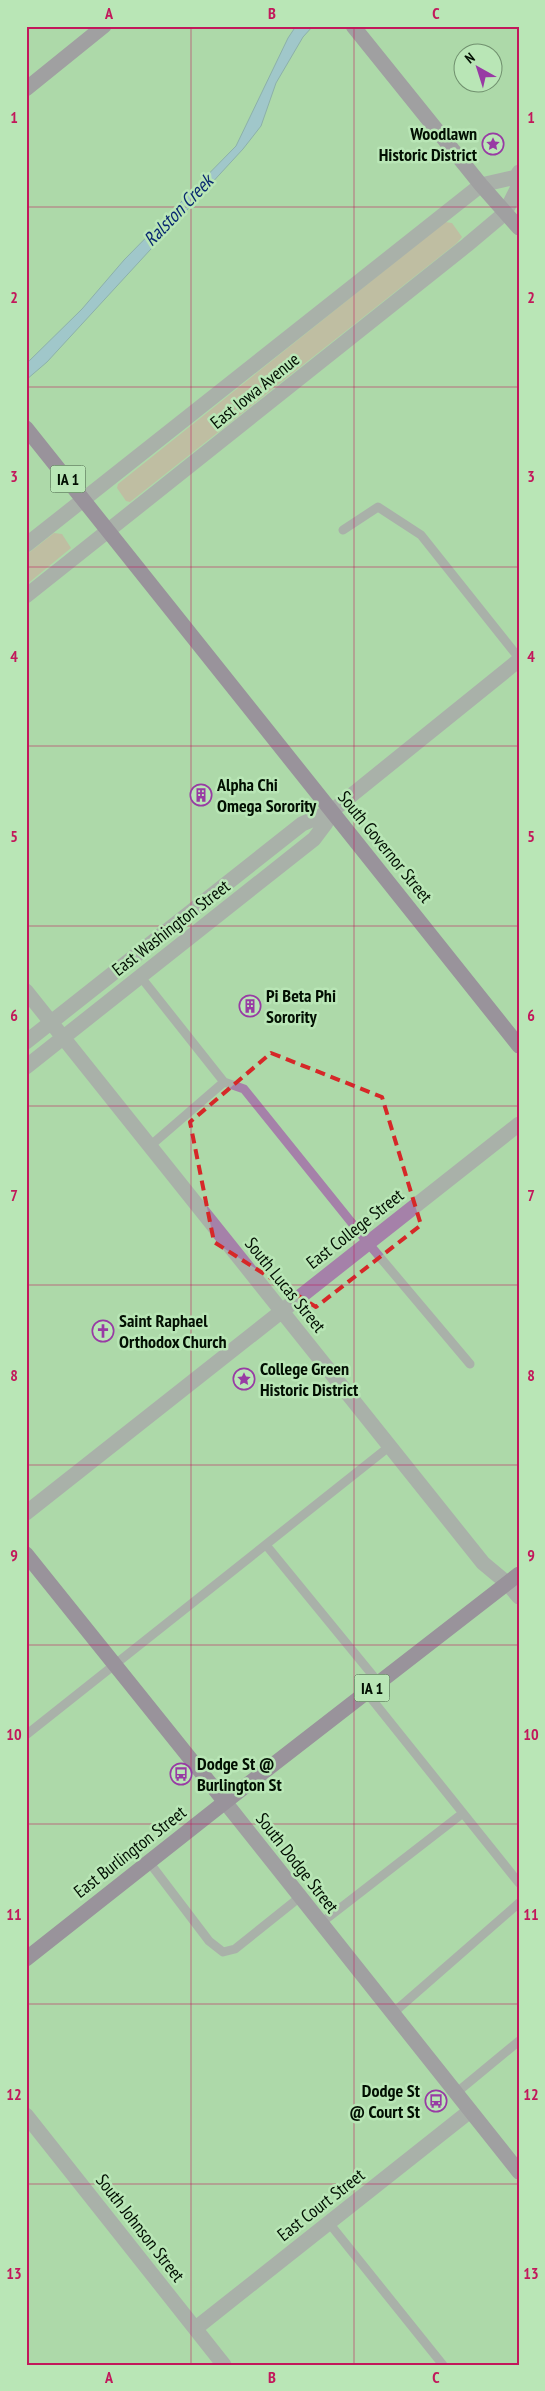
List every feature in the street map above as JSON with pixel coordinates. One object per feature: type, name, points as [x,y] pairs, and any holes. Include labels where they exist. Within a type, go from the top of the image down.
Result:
[{"type":"main road","points":[[26,89],[104,26]]},
{"type":"main road","points":[[354,26],[481,185],[519,228]]},
{"type":"main road","name":"IA 1","points":[[26,428],[84,498],[108,531]]},
{"type":"main road","name":"South Governor Street","points":[[108,531],[519,1046]]},
{"type":"main road","name":"South Dodge Street","points":[[26,1554],[519,2172]]},
{"type":"main road","name":"East Burlington Street","points":[[26,1959],[224,1802],[513,1578]]},
{"type":"street","points":[[481,185],[516,177],[519,172]]},
{"type":"street","name":"East Iowa Avenue","points":[[26,545],[481,185]]},
{"type":"street","points":[[505,213],[519,185]]},
{"type":"street","name":"East Iowa Avenue","points":[[26,596],[505,213]]},
{"type":"street","name":"East Washington Street","points":[[26,1042],[302,824],[332,811],[519,659]]},
{"type":"street","name":"East Washington Street","points":[[26,1067],[314,838],[326,823],[332,811]]},
{"type":"street","name":"South Lucas Street","points":[[26,991],[483,1563],[513,1578],[519,1597]]},
{"type":"street","name":"East College Street","points":[[26,1513],[519,1124]]},
{"type":"street","name":"East Court Street","points":[[196,2328],[470,2111]]},
{"type":"street","name":"South Johnson Street","points":[[26,2115],[224,2365]]},
{"type":"lane","points":[[343,530],[378,507],[421,535],[519,659]]},
{"type":"lane","points":[[140,976],[224,1082],[244,1089],[368,1243],[470,1364]]},
{"type":"lane","points":[[150,1146],[224,1082]]},
{"type":"lane","points":[[26,1735],[390,1446]]},
{"type":"lane","points":[[266,1545],[379,1682]]},
{"type":"lane","points":[[366,1692],[519,1883]]},
{"type":"lane","points":[[321,1923],[462,1813]]},
{"type":"lane","points":[[148,1862],[209,1941],[223,1952],[235,1949],[300,1897]]},
{"type":"lane","points":[[393,2013],[519,1903]]},
{"type":"lane","points":[[456,2093],[519,2041]]},
{"type":"lane","points":[[329,2223],[443,2365]]},
{"type":"highlighted area","points":[[271,1053],[382,1097],[421,1225],[316,1307],[214,1242],[190,1122]]},
{"type":"shaded area","points":[[445,222],[452,223],[462,237],[457,243],[130,502],[126,501],[117,488],[118,484]]},
{"type":"shaded area","points":[[54,533],[62,534],[71,548],[26,585],[26,555]]},
{"type":"water","name":"Ralston Creek","points":[[296,26],[313,26],[303,37],[276,83],[261,126],[243,149],[47,362],[26,380],[26,364],[82,309],[124,260],[236,146],[288,38]]},
{"type":"place","name":"Woodlawn Historic District","points":[[493,144]]},
{"type":"place","name":"Alpha Chi Omega Sorority","points":[[201,795]]},
{"type":"place","name":"Pi Beta Phi Sorority","points":[[250,1006]]},
{"type":"place","name":"Saint Raphael Orthodox Church","points":[[103,1331]]},
{"type":"place","name":"College Green Historic District","points":[[244,1379]]},
{"type":"place","name":"Dodge St @ Burlington St","points":[[181,1774]]},
{"type":"place","name":"Dodge St @ Court St","points":[[436,2101]]}]
